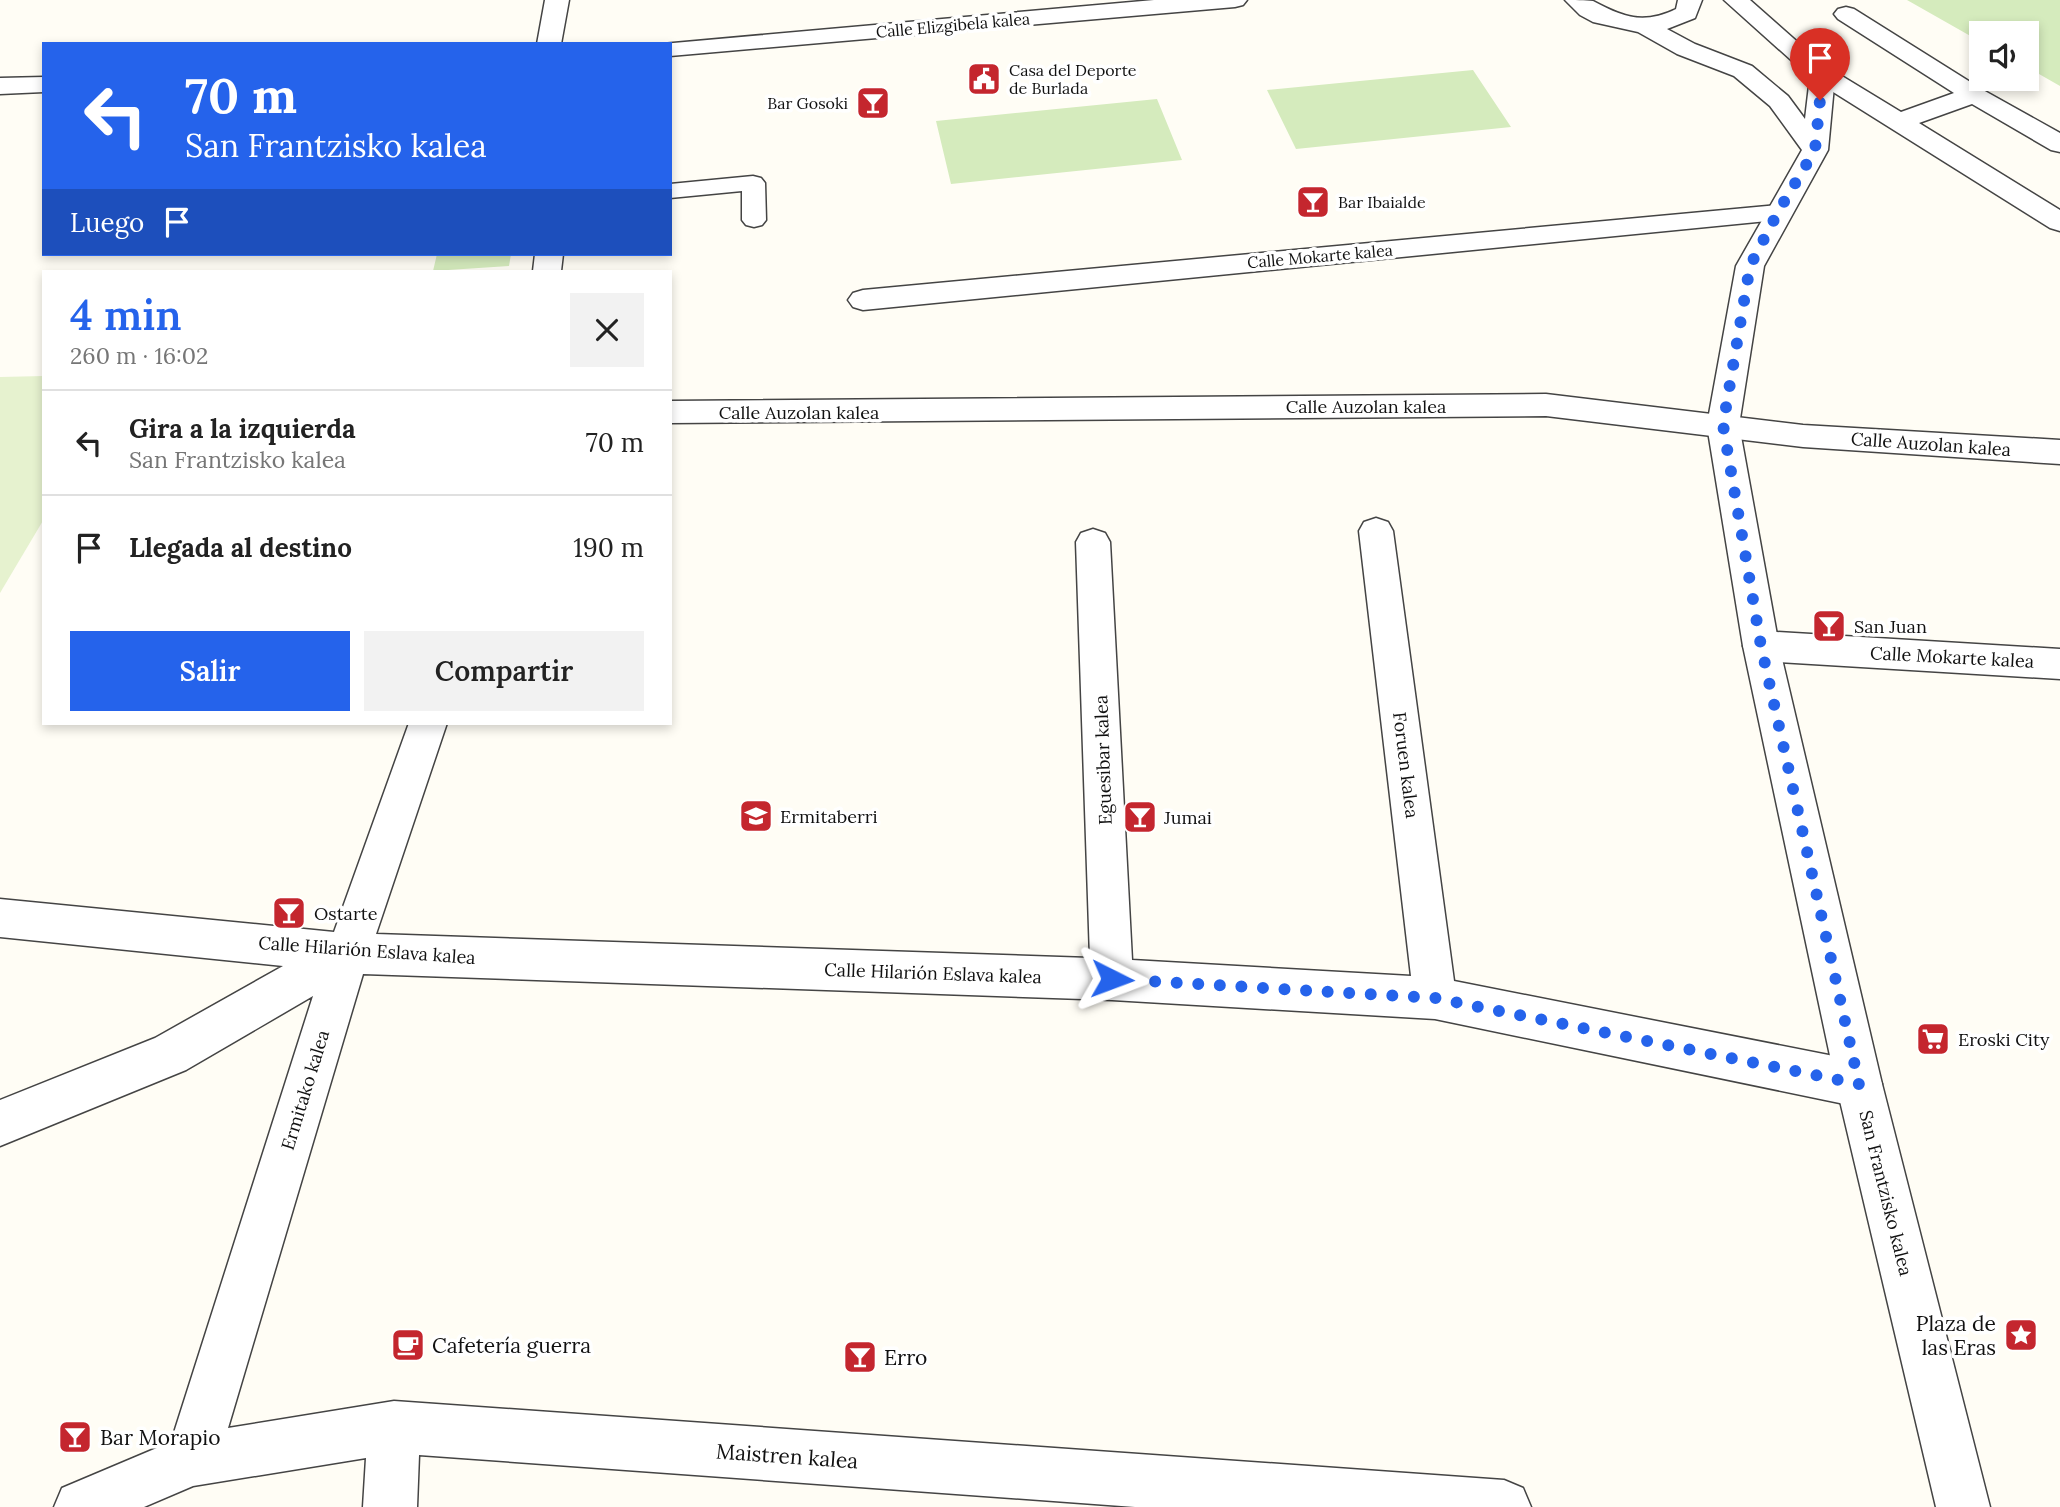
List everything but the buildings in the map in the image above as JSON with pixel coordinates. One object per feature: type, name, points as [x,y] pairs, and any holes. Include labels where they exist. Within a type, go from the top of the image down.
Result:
[{"type":"street","points":[[549,42],[557,0]]},
{"type":"street","name":"Calle Elizgibela kalea","points":[[672,48],[1235,0]]},
{"type":"street","points":[[1577,0],[1599,16],[1643,25],[1672,22],[1687,13],[1690,0]]},
{"type":"street","points":[[1736,0],[1823,75],[2060,222]]},
{"type":"street","points":[[1846,13],[1974,95],[2060,145]]},
{"type":"street","points":[[1643,25],[1686,49],[1742,71],[1779,101],[1815,150]]},
{"type":"street","name":"San Frantzisko kalea","points":[[1823,75],[1815,150],[1750,266],[1723,425],[1761,646],[1859,1084],[1963,1507]]},
{"type":"street","points":[[0,86],[42,84]]},
{"type":"street","points":[[1899,122],[1974,95]]},
{"type":"street","name":"Calle Mokarte kalea","points":[[863,300],[1778,212]]},
{"type":"street","name":"Calle Auzolan kalea","points":[[672,412],[1546,405],[1803,436],[2060,452]]},
{"type":"street","name":"Foruen kalea","points":[[1376,531],[1435,998]]},
{"type":"street","name":"Eguesibar kalea","points":[[1093,542],[1112,979]]},
{"type":"street","name":"Calle Mokarte kalea","points":[[1761,646],[2060,664]]},
{"type":"street","name":"Ermitako kalea","points":[[192,1460],[348,953],[427,725]]},
{"type":"street","name":"Calle Hilarión Eslava kalea","points":[[0,918],[348,953],[1112,979],[1435,998],[1859,1084]]},
{"type":"street","points":[[0,1123],[170,1054],[348,953]]},
{"type":"street","points":[[390,1507],[394,1427]]},
{"type":"street","name":"Maistren kalea","points":[[81,1507],[192,1460],[394,1427],[1504,1507]]},
{"type":"lane","points":[[672,191],[753,183],[754,220]]},
{"type":"green space","points":[[1907,0],[2060,0],[2060,86],[2039,74],[2039,21],[1969,21],[1969,35]]},
{"type":"green space","points":[[1473,70],[1511,127],[1296,149],[1267,90]]},
{"type":"green space","points":[[1157,99],[1182,160],[951,184],[936,121]]},
{"type":"green space","points":[[437,256],[511,256],[509,266],[433,270]]},
{"type":"green space","points":[[42,376],[42,522],[0,593],[0,377]]},
{"type":"place","name":"Casa del Deporte de Burlada","points":[[984,79]]},
{"type":"place","name":"Bar Gosoki","points":[[873,103]]},
{"type":"place","name":"Bar Ibaialde","points":[[1313,202]]},
{"type":"place","name":"San Juan","points":[[1829,626]]},
{"type":"place","name":"Ermitaberri","points":[[756,816]]},
{"type":"place","name":"Jumai","points":[[1140,817]]},
{"type":"place","name":"Ostarte","points":[[289,913]]},
{"type":"place","name":"Eroski City","points":[[1933,1039]]},
{"type":"place","name":"Plaza de las Eras","points":[[2021,1335]]},
{"type":"place","name":"Cafetería guerra","points":[[408,1345]]},
{"type":"place","name":"Erro","points":[[860,1357]]},
{"type":"place","name":"Bar Morapio","points":[[75,1437]]},
{"type":"route","points":[[1112,979],[1435,998],[1859,1084],[1761,646],[1723,425],[1750,266],[1815,150],[1820,100]]}]
